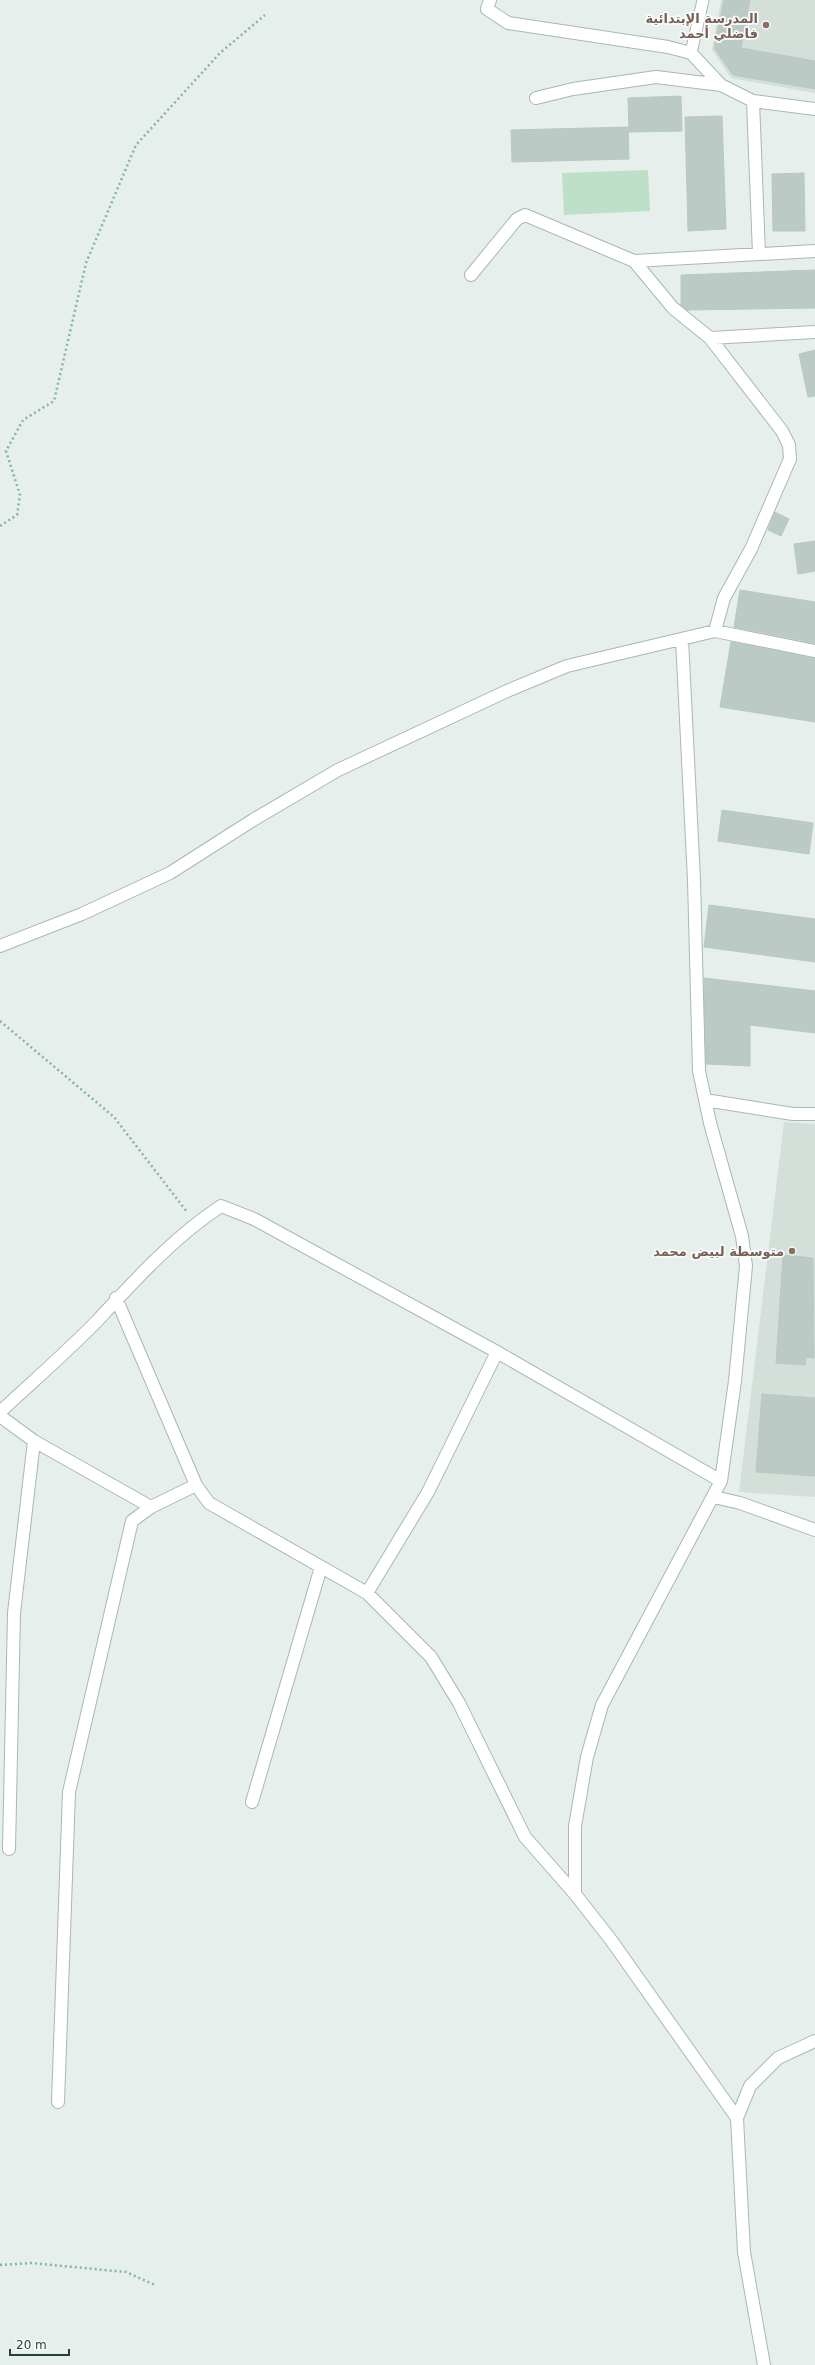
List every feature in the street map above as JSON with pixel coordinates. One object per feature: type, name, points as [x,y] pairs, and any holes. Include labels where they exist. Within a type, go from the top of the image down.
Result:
[{"type":"street","points":[[490,0],[487,9],[508,23],[668,47],[692,52],[721,85]]},
{"type":"street","points":[[536,98],[573,88],[656,77],[721,85],[753,101],[815,109]]},
{"type":"street","points":[[753,101],[758,254]]},
{"type":"street","points":[[471,275],[517,219],[525,215],[634,261],[815,251]]},
{"type":"street","points":[[634,261],[673,308],[710,338],[782,431],[788,445],[790,459],[751,548],[724,598],[715,631]]},
{"type":"street","points":[[710,338],[815,332]]},
{"type":"street","points":[[0,946],[82,914],[170,873],[253,820],[338,770],[507,691],[568,666],[715,631],[815,651]]},
{"type":"street","points":[[575,1894],[575,1826],[587,1757],[602,1705],[714,1497],[721,1481],[735,1381],[746,1266],[742,1236],[710,1123],[699,1064],[694,880],[682,639]]},
{"type":"street","points":[[705,1100],[793,1114],[815,1114]]},
{"type":"street","points":[[0,1412],[98,1320],[116,1298],[196,1223],[221,1206],[254,1219],[497,1352],[721,1481]]},
{"type":"street","points":[[116,1298],[196,1485],[209,1503],[366,1593],[431,1657],[459,1703],[525,1837],[575,1894],[652,1995],[737,2118]]},
{"type":"street","points":[[366,1593],[428,1492],[497,1352]]},
{"type":"street","points":[[0,1416],[34,1441],[151,1507]]},
{"type":"street","points":[[9,1849],[14,1613],[34,1441]]},
{"type":"street","points":[[58,2102],[69,1792],[132,1521],[151,1507],[196,1485]]},
{"type":"street","points":[[714,1497],[740,1503],[815,1530]]},
{"type":"street","points":[[252,1802],[321,1567]]},
{"type":"street","points":[[764,2365],[744,2252],[737,2118],[750,2086],[778,2058],[815,2041]]},
{"type":"lane","points":[[692,52],[703,0]]},
{"type":"path","points":[[0,526],[17,515],[20,495],[6,451],[23,420],[54,401],[86,263],[136,145],[220,52],[266,15]]},
{"type":"path","points":[[0,1021],[114,1117],[196,1223]]},
{"type":"path","points":[[0,2265],[31,2263],[126,2272],[155,2285]]},
{"type":"shaded area","name":"المدرسة الإبتدائية فاضلي أحمد","points":[[721,0],[815,0],[815,93],[731,78],[712,50]]},
{"type":"shaded area","name":"متوسطة لبيض محمد","points":[[784,1122],[815,1124],[815,1497],[739,1492]]},
{"type":"green space","points":[[648,170],[650,211],[564,215],[562,173]]},
{"type":"building","points":[[724,0],[750,0],[741,48],[815,61],[815,89],[733,75],[714,48]]},
{"type":"building","points":[[681,96],[682,131],[629,132],[628,98]]},
{"type":"building","points":[[722,116],[726,229],[688,231],[685,117]]},
{"type":"building","points":[[628,127],[629,159],[512,162],[511,130]]},
{"type":"building","points":[[804,173],[805,231],[773,231],[772,174]]},
{"type":"building","points":[[815,270],[815,308],[687,310],[681,305],[681,275]]},
{"type":"building","points":[[815,350],[815,396],[808,397],[799,354]]},
{"type":"building","points":[[775,512],[789,519],[781,536],[768,530]]},
{"type":"building","points":[[815,541],[815,571],[798,574],[794,544]]},
{"type":"building","points":[[740,590],[815,602],[815,643],[734,627]]},
{"type":"building","points":[[731,642],[815,658],[815,722],[720,707]]},
{"type":"building","points":[[722,810],[813,823],[809,854],[718,841]]},
{"type":"building","points":[[709,905],[815,919],[815,962],[704,947]]},
{"type":"building","points":[[704,978],[815,991],[815,1033],[750,1025],[750,1066],[706,1064]]},
{"type":"building","points":[[783,1255],[813,1258],[814,1358],[806,1357],[805,1365],[776,1363]]},
{"type":"building","points":[[762,1394],[815,1398],[815,1476],[756,1472]]},
{"type":"place","name":"المدرسة الإبتدائية فاضلي أحمد","points":[[766,25]]},
{"type":"place","name":"متوسطة لبيض محمد","points":[[792,1251]]}]
